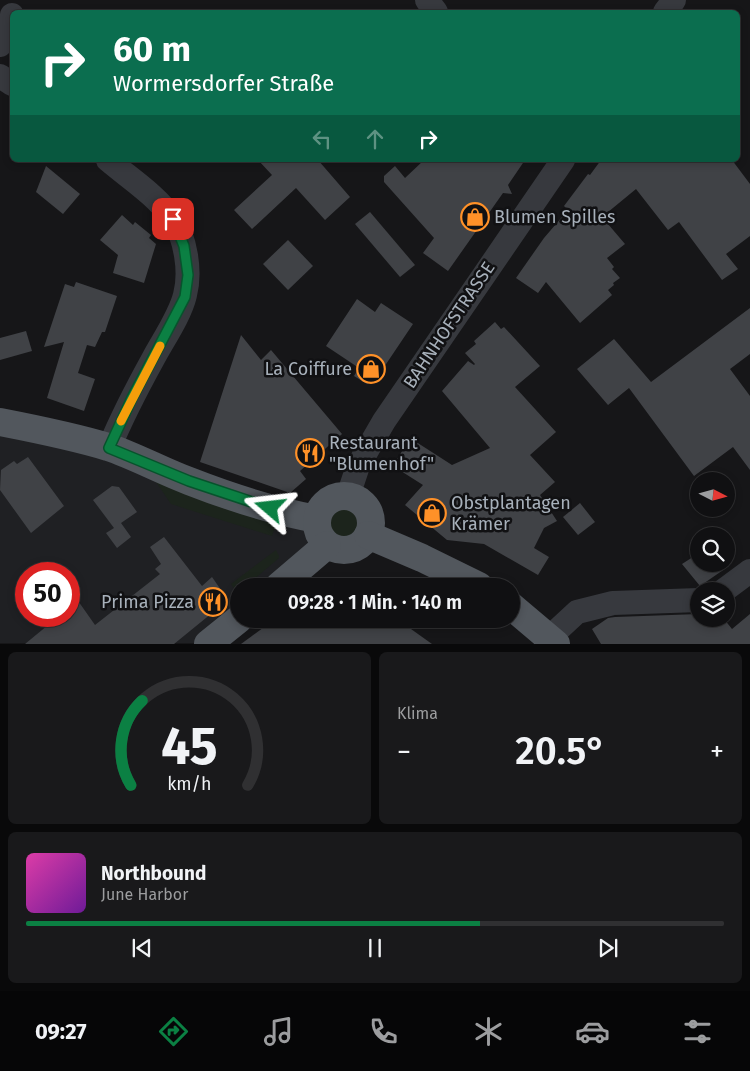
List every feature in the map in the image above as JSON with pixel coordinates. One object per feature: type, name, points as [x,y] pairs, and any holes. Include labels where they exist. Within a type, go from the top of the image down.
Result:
[{"type":"main road","points":[[0,422],[45,430],[109,448],[219,492],[287,513],[317,519]]},
{"type":"main road","points":[[340,496],[348,496],[361,502],[368,512],[371,524],[368,535],[359,546],[353,549],[339,550],[327,545],[318,533],[318,513],[329,500],[340,496]]},
{"type":"main road","points":[[368,535],[463,578]]},
{"type":"main road","points":[[288,578],[327,545]]},
{"type":"main road","points":[[520,613],[553,640]]},
{"type":"main road","points":[[208,644],[230,626]]},
{"type":"street","points":[[0,45],[10,25]]},
{"type":"street","points":[[109,448],[132,398],[185,297],[188,275],[184,246],[173,219],[151,195],[110,162]]},
{"type":"street","name":"BAHNHOFSTRASSE","points":[[348,496],[358,466],[384,421],[562,162]]},
{"type":"street","points":[[735,582],[750,571]]},
{"type":"street","points":[[553,640],[577,612],[613,603],[690,600]]},
{"type":"shaded area","points":[[0,422],[310,518],[318,533],[317,554],[287,578],[230,578],[230,624],[206,643],[0,643]]},
{"type":"shaded area","points":[[154,479],[206,500],[276,524],[272,536],[171,504]]},
{"type":"shaded area","points":[[344,507],[355,511],[359,522],[355,533],[344,537],[333,533],[329,522],[333,511]]},
{"type":"shaded area","points":[[276,550],[279,558],[255,578],[239,578]]},
{"type":"building","points":[[260,162],[320,162],[350,197],[325,220],[296,188],[252,229],[234,210],[272,175]]},
{"type":"building","points":[[422,162],[524,162],[508,185],[512,194],[503,193],[448,271],[423,253],[434,238],[384,182],[384,176],[395,166],[405,178]]},
{"type":"building","points":[[600,162],[734,162],[750,184],[750,236],[726,254],[738,269],[722,280],[679,222],[668,230],[636,189],[602,217],[625,244],[607,258],[614,267],[612,269],[620,278],[608,290],[612,295],[580,323],[546,282],[538,293],[516,278],[544,238],[568,210],[564,206],[588,174],[590,175]]},
{"type":"building","points":[[46,166],[80,194],[63,214],[36,192]]},
{"type":"building","points":[[370,212],[415,265],[400,277],[355,224]]},
{"type":"building","points":[[122,215],[133,225],[135,222],[151,235],[149,238],[156,244],[144,283],[113,273],[118,255],[100,240]]},
{"type":"building","points":[[288,240],[313,266],[288,290],[263,264]]},
{"type":"building","points":[[76,282],[117,296],[105,332],[102,332],[95,347],[87,345],[78,373],[95,379],[84,411],[47,398],[64,342],[44,347],[65,284],[74,287]]},
{"type":"building","points":[[357,299],[375,312],[381,303],[413,324],[374,382],[367,384],[354,376],[359,368],[326,346]]},
{"type":"building","points":[[750,308],[750,354],[730,369],[750,396],[750,470],[733,447],[699,472],[691,472],[629,388],[608,405],[577,369],[614,339],[651,382]]},
{"type":"building","points":[[495,322],[501,329],[504,327],[540,366],[515,387],[556,432],[530,455],[555,482],[540,495],[557,521],[544,528],[534,548],[549,557],[538,575],[484,544],[447,540],[405,505],[423,485],[393,466],[410,438],[452,465],[490,448],[442,391],[468,361],[475,364],[465,353],[476,344],[474,341]]},
{"type":"building","points":[[26,331],[32,351],[0,360],[0,338]]},
{"type":"building","points":[[241,335],[261,360],[271,350],[342,434],[300,471],[306,479],[290,493],[200,462]]},
{"type":"building","points":[[28,457],[64,506],[31,533],[0,490],[1,470],[14,461],[17,464]]},
{"type":"building","points":[[112,486],[119,487],[137,512],[121,523],[131,537],[117,548],[106,533],[114,528],[93,500]]},
{"type":"building","points":[[580,503],[595,522],[578,535],[563,517]]},
{"type":"building","points":[[164,537],[202,586],[212,577],[228,600],[174,644],[25,644],[46,627],[80,627],[80,604],[95,625],[160,574],[155,569],[161,564],[150,547]]},
{"type":"building","points":[[690,559],[690,572],[720,572],[706,582],[697,582],[682,564]]},
{"type":"building","points":[[690,614],[690,627],[730,627],[732,629],[750,614],[750,644],[601,644],[592,629],[608,618]]},
{"type":"building","points":[[263,628],[410,628],[432,644],[241,644]]},
{"type":"slow traffic","points":[[121,421],[160,346]]},
{"type":"place","name":"Blumen Spilles","points":[[475,217]]},
{"type":"place","name":"La Coiffure","points":[[371,369]]},
{"type":"place","name":"Restaurant \"Blumenhof\"","points":[[310,453]]},
{"type":"place","name":"Obstplantagen Krämer","points":[[432,513]]},
{"type":"place","name":"Prima Pizza","points":[[213,602]]},
{"type":"route","points":[[173,219],[184,246],[188,275],[185,297],[132,398],[109,448],[189,481],[270,508]]}]
